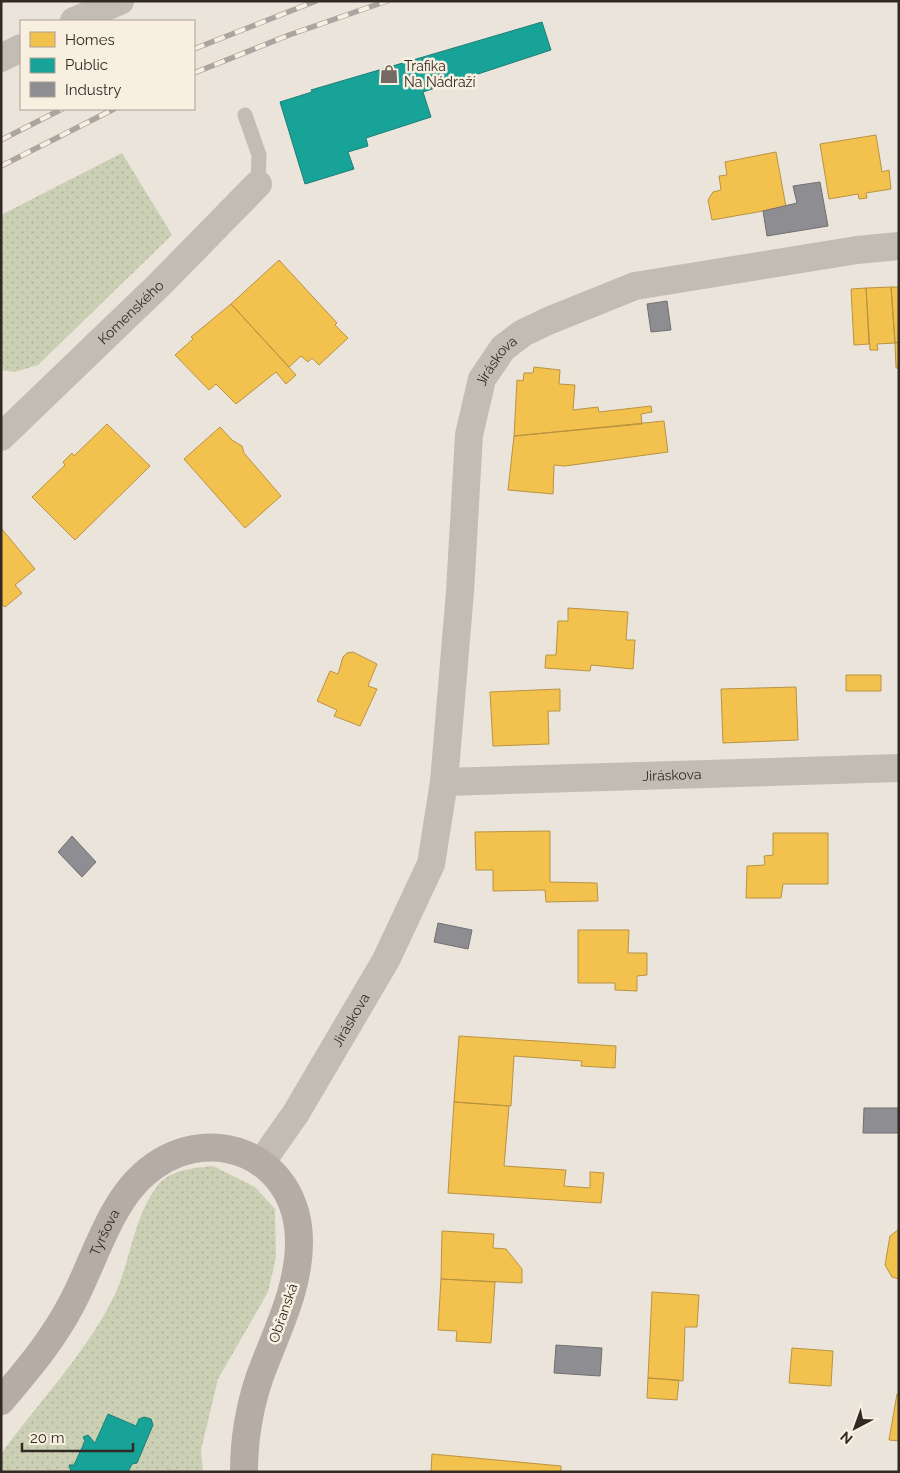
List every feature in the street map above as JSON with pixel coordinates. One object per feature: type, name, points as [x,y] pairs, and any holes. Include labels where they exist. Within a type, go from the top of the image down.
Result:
[{"type":"main road","name":"Tyršova","points":[[1,1402],[31,1366],[61,1323],[121,1202],[142,1175],[167,1159],[197,1149],[223,1149],[246,1155],[261,1163]]},
{"type":"main road","name":"Obřanská","points":[[244,1472],[246,1435],[251,1408],[258,1381],[289,1301],[298,1262],[297,1220],[290,1197],[281,1180],[261,1163]]},
{"type":"street","points":[[76,20],[120,1]]},
{"type":"street","points":[[1,58],[20,48]]},
{"type":"street","name":"Komenského","points":[[3,431],[160,284],[258,184]]},
{"type":"street","name":"Jiráskova","points":[[261,1163],[296,1112],[386,960],[431,864],[444,782],[460,592],[469,435],[482,380],[503,348],[524,333],[548,321],[635,286],[857,250],[899,246]]},
{"type":"street","name":"Jiráskova","points":[[444,782],[899,768]]},
{"type":"lane","points":[[245,115],[259,154],[258,184]]},
{"type":"green space","points":[[122,153],[172,235],[38,365],[15,372],[1,370],[1,215]]},
{"type":"green space","points":[[213,1166],[255,1187],[275,1209],[276,1257],[268,1292],[218,1379],[201,1450],[203,1472],[1,1472],[1,1454],[86,1344],[110,1304],[123,1275],[142,1213],[158,1185],[176,1172]]},
{"type":"building: Homes","points":[[876,135],[882,172],[889,170],[891,189],[866,193],[867,198],[859,199],[858,194],[829,199],[820,144]]},
{"type":"building: Homes","points":[[776,152],[786,207],[712,220],[708,200],[713,192],[721,190],[719,176],[727,175],[725,162]]},
{"type":"building: Homes","points":[[279,260],[337,323],[335,325],[348,338],[319,365],[312,358],[308,362],[301,356],[289,367],[231,304]]},
{"type":"building: Homes","points":[[891,287],[899,287],[899,342],[895,343]]},
{"type":"building: Homes","points":[[891,287],[895,343],[877,344],[878,350],[870,350],[866,288]]},
{"type":"building: Homes","points":[[866,288],[869,344],[854,345],[851,289]]},
{"type":"building: Homes","points":[[231,304],[296,375],[286,384],[276,372],[236,404],[216,384],[209,390],[175,355],[193,339],[191,337]]},
{"type":"building: Homes","points":[[899,342],[899,368],[896,368],[895,343]]},
{"type":"building: Homes","points":[[534,367],[560,370],[559,384],[575,385],[573,410],[598,407],[599,412],[651,406],[652,412],[641,414],[642,424],[514,436],[517,380],[523,381],[524,373],[533,373]]},
{"type":"building: Homes","points":[[664,421],[668,452],[565,466],[554,465],[553,494],[508,490],[514,436]]},
{"type":"building: Homes","points":[[107,424],[150,466],[75,540],[32,497],[65,465],[63,462],[72,453],[74,456]]},
{"type":"building: Homes","points":[[220,427],[232,440],[242,446],[244,453],[281,496],[245,528],[184,459]]},
{"type":"building: Homes","points":[[1,528],[35,569],[15,585],[22,593],[5,607],[1,604]]},
{"type":"building: Homes","points":[[568,608],[628,612],[626,640],[635,640],[633,669],[591,665],[590,671],[545,668],[546,655],[556,655],[558,621],[568,621]]},
{"type":"building: Homes","points":[[353,652],[377,664],[368,686],[377,689],[360,726],[334,716],[337,710],[317,701],[330,671],[338,674],[343,657],[347,653]]},
{"type":"building: Homes","points":[[846,675],[881,675],[881,691],[846,691]]},
{"type":"building: Homes","points":[[796,687],[798,740],[723,743],[721,689]]},
{"type":"building: Homes","points":[[560,689],[560,711],[548,711],[549,744],[493,746],[490,692]]},
{"type":"building: Homes","points":[[550,831],[550,882],[597,883],[598,901],[546,902],[545,890],[493,891],[493,870],[476,870],[475,832]]},
{"type":"building: Homes","points":[[773,833],[828,833],[828,884],[783,884],[781,898],[746,898],[747,866],[765,865],[764,856],[773,855]]},
{"type":"building: Homes","points":[[578,930],[629,930],[628,953],[647,953],[647,975],[637,976],[637,991],[615,990],[615,983],[578,983]]},
{"type":"building: Homes","points":[[459,1036],[616,1046],[615,1068],[581,1066],[582,1061],[514,1056],[511,1106],[454,1102]]},
{"type":"building: Homes","points":[[454,1102],[509,1106],[504,1166],[566,1170],[564,1186],[590,1188],[590,1172],[604,1173],[601,1203],[448,1193]]},
{"type":"building: Homes","points":[[899,1229],[899,1279],[892,1277],[885,1265],[890,1236]]},
{"type":"building: Homes","points":[[442,1231],[494,1234],[493,1248],[506,1249],[522,1269],[522,1283],[441,1279]]},
{"type":"building: Homes","points":[[441,1279],[495,1282],[491,1343],[456,1341],[457,1331],[438,1330]]},
{"type":"building: Homes","points":[[652,1292],[699,1295],[697,1327],[685,1327],[683,1381],[648,1378]]},
{"type":"building: Homes","points":[[792,1348],[833,1351],[831,1386],[789,1383]]},
{"type":"building: Homes","points":[[648,1378],[679,1380],[677,1400],[647,1398]]},
{"type":"building: Homes","points":[[897,1394],[899,1394],[899,1441],[889,1440]]},
{"type":"building: Homes","points":[[432,1454],[561,1466],[561,1472],[431,1472]]},
{"type":"building: Public","points":[[542,22],[551,50],[423,92],[431,117],[366,138],[368,146],[348,152],[354,169],[305,184],[280,102],[312,92],[311,90]]},
{"type":"building: Public","points":[[108,1414],[136,1426],[139,1419],[144,1417],[151,1419],[153,1425],[137,1463],[132,1464],[128,1472],[71,1472],[69,1465],[74,1465],[85,1441],[83,1437],[88,1435],[95,1443]]},
{"type":"building: Industry","points":[[820,182],[828,226],[767,236],[763,211],[797,203],[793,186]]},
{"type":"building: Industry","points":[[667,301],[671,330],[651,332],[647,304]]},
{"type":"building: Industry","points":[[72,836],[96,862],[82,877],[58,852]]},
{"type":"building: Industry","points":[[438,923],[472,930],[468,949],[434,942]]},
{"type":"building: Industry","points":[[864,1108],[899,1108],[899,1133],[863,1133]]},
{"type":"building: Industry","points":[[556,1345],[602,1348],[600,1376],[554,1373]]},
{"type":"railway","points":[[195,49],[316,1]]},
{"type":"railway","points":[[195,73],[289,35],[387,1]]},
{"type":"railway","points":[[1,140],[60,110]]},
{"type":"railway","points":[[1,166],[112,110]]},
{"type":"place","name":"Trafika Na Nádraží","points":[[389,74]]}]
